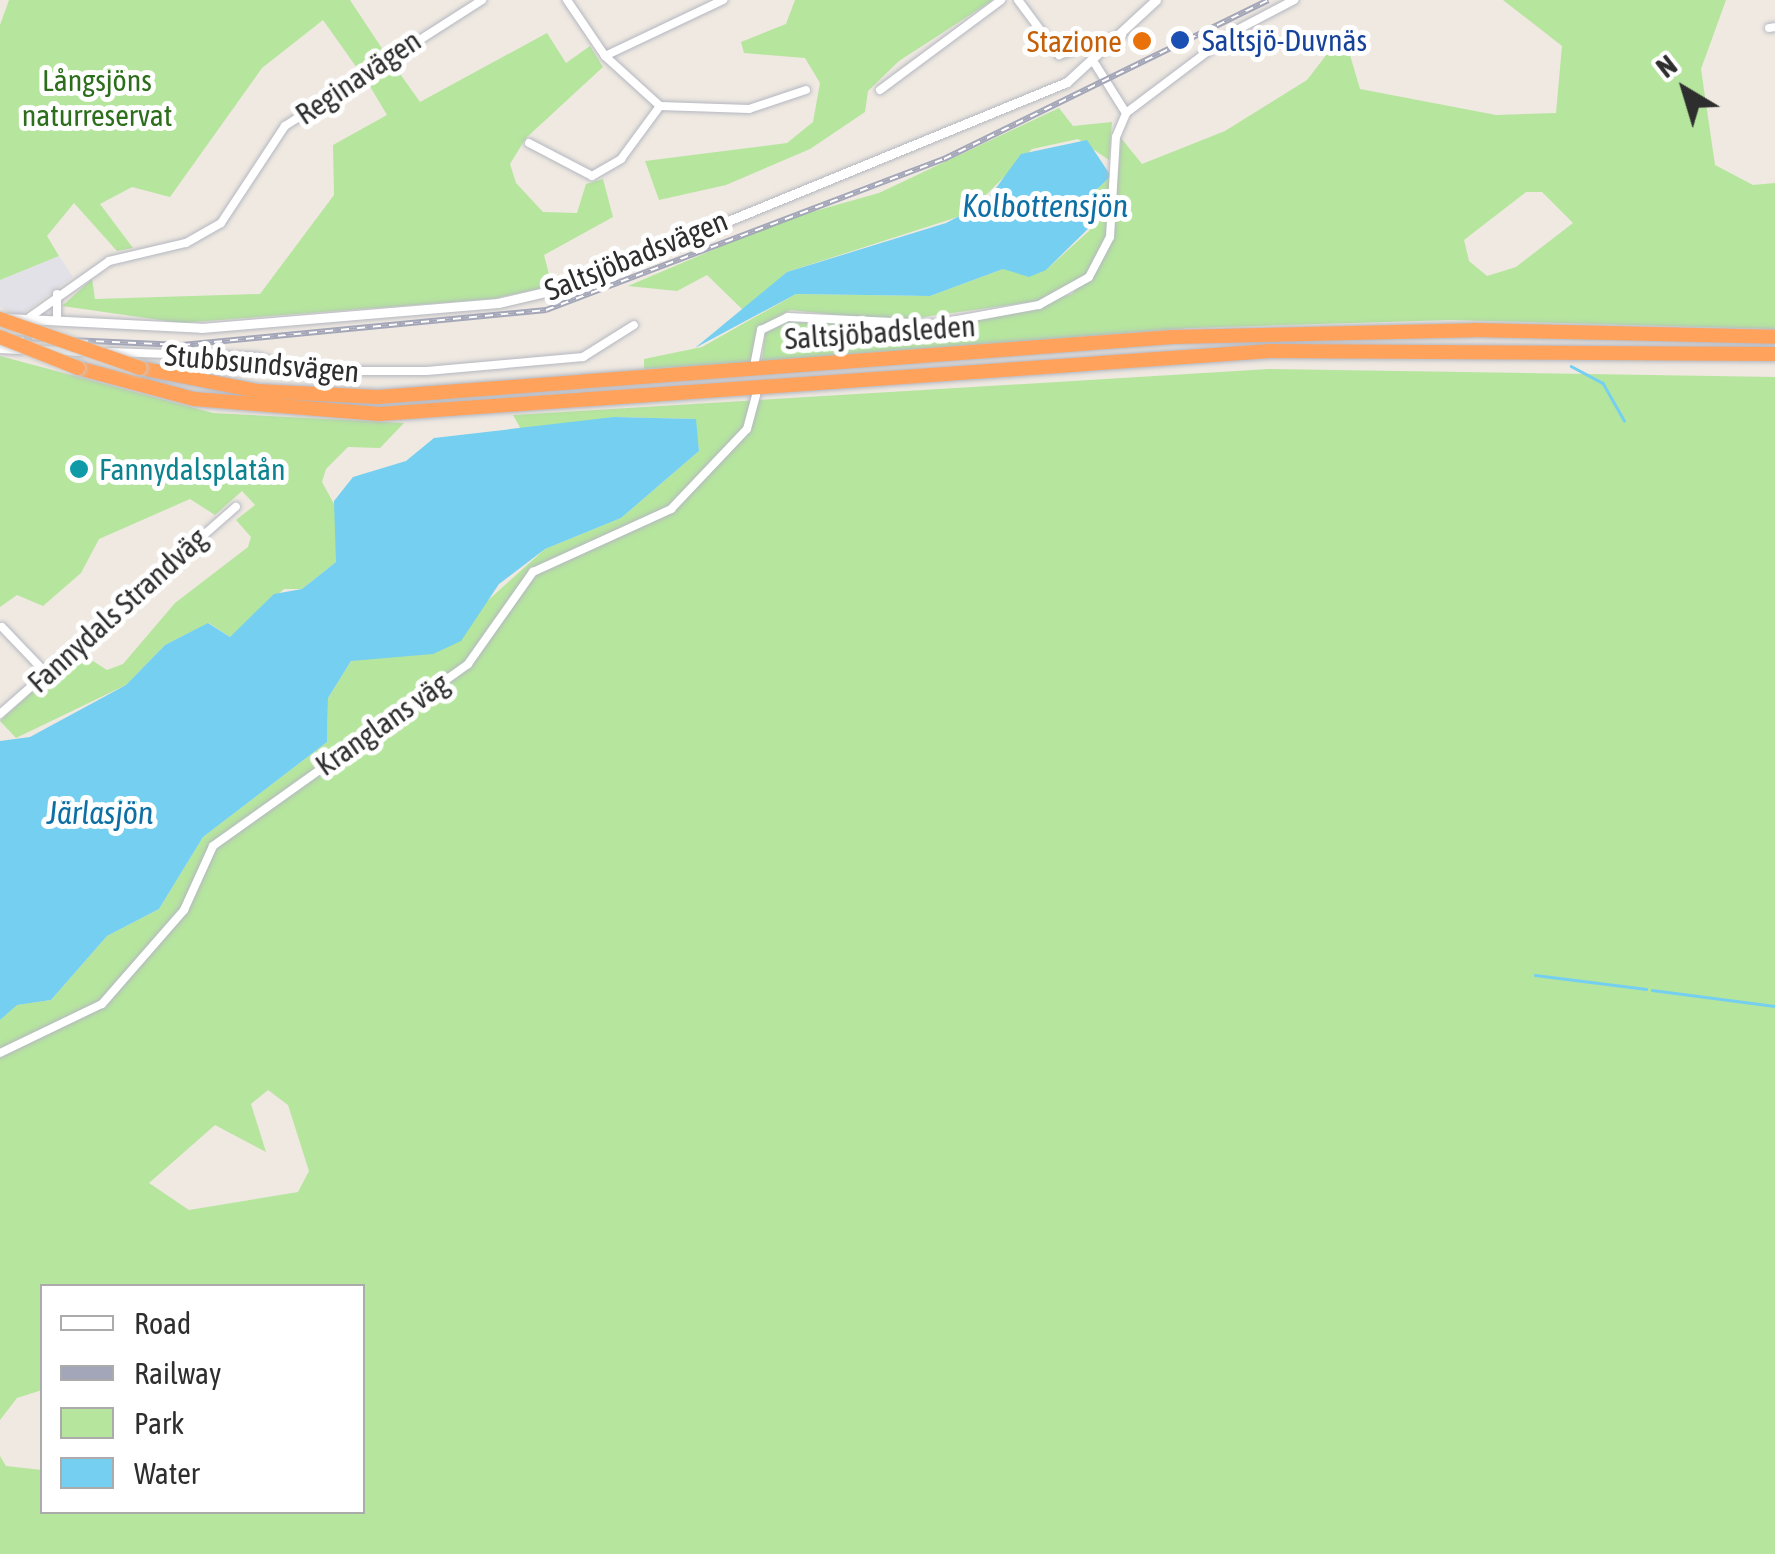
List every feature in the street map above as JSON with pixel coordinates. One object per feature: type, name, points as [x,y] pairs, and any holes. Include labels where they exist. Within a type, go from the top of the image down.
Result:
[{"type":"highway","name":"Saltsjöbadsleden","points":[[0,318],[140,368],[257,390],[378,397],[1224,335],[1775,337]]},
{"type":"highway","name":"Saltsjöbadsleden","points":[[0,338],[78,368],[194,399],[379,414],[1271,350],[1775,354]]},
{"type":"street","name":"Reginavägen","points":[[30,318],[57,294],[109,262],[186,243],[221,223],[285,126],[482,0]]},
{"type":"street","points":[[567,0],[605,56],[660,106],[734,111],[806,90]]},
{"type":"street","points":[[605,56],[723,0]]},
{"type":"street","points":[[880,90],[1001,0]]},
{"type":"street","points":[[1018,0],[1059,55],[1122,35]]},
{"type":"street","points":[[756,361],[761,330],[788,317],[935,324],[1070,291],[1110,237],[1116,137],[1126,114],[1235,31],[1294,0]]},
{"type":"street","name":"Saltsjöbadsvägen","points":[[0,318],[57,317],[201,328],[540,294],[788,192],[916,152],[1095,64],[1152,1]]},
{"type":"street","points":[[1095,64],[1126,114]]},
{"type":"street","points":[[529,143],[592,176],[621,160],[660,106]]},
{"type":"street","points":[[57,294],[57,317]]},
{"type":"street","name":"Stubbsundsvägen","points":[[0,349],[257,357],[304,371],[369,373],[583,357],[634,325]]},
{"type":"street","name":"Kranglans väg","points":[[0,1053],[102,1004],[184,910],[213,846],[468,664],[533,572],[671,510],[747,430],[756,395]]},
{"type":"street","name":"Fannydals Strandväg","points":[[0,714],[236,507]]},
{"type":"street","points":[[2,627],[46,673]]},
{"type":"shaded area","points":[[59,256],[73,277],[19,316],[0,307],[0,280]]},
{"type":"green space","name":"Långsjöns naturreservat","points":[[9,0],[350,0],[383,50],[357,68],[323,20],[262,68],[170,197],[132,187],[100,204],[133,248],[117,251],[74,203],[47,236],[59,256],[0,280],[0,25]]},
{"type":"green space","points":[[795,0],[993,0],[899,61],[868,91],[865,112],[810,149],[726,185],[659,200],[645,161],[787,143],[813,122],[820,83],[805,58],[744,53],[741,42],[786,24]]},
{"type":"green space","points":[[1503,0],[1726,0],[1701,69],[1715,165],[1753,185],[1775,183],[1775,329],[1452,320],[1191,328],[762,361],[765,333],[788,322],[935,328],[1072,294],[1113,238],[1121,138],[1142,164],[1225,131],[1307,80],[1334,45],[1350,55],[1360,89],[1496,115],[1556,113],[1562,46]],"holes":[[[1526,192],[1542,192],[1573,223],[1516,267],[1487,276],[1469,261],[1464,240]]]},
{"type":"green space","points":[[547,33],[566,63],[590,46],[603,67],[526,138],[510,164],[516,183],[543,212],[577,213],[586,184],[603,179],[613,217],[544,255],[552,286],[492,299],[181,323],[62,306],[92,279],[95,299],[260,294],[334,195],[333,145],[387,115],[365,78],[391,61],[420,102]]},
{"type":"green space","points":[[1059,108],[1073,126],[1112,122],[1109,160],[1078,139],[1032,149],[967,214],[787,272],[744,311],[707,275],[677,291],[628,286],[783,220],[879,193]]},
{"type":"green space","points":[[1111,176],[1107,233],[1086,275],[1038,301],[895,321],[790,310],[756,331],[751,362],[644,369],[644,359],[702,347],[796,294],[930,296],[1003,269],[1046,270],[1090,230],[1095,191]]},
{"type":"green space","points":[[0,356],[213,413],[404,423],[380,448],[348,447],[326,469],[322,482],[340,515],[336,562],[302,589],[284,589],[230,637],[209,623],[165,645],[126,685],[16,738],[0,721],[69,658],[79,652],[107,670],[123,664],[175,603],[248,547],[251,537],[236,520],[255,505],[242,491],[215,515],[190,499],[99,539],[81,573],[43,606],[17,595],[0,607]]},
{"type":"green space","points":[[1269,369],[1775,377],[1775,1554],[0,1554],[0,1456],[6,1466],[40,1470],[40,1514],[365,1514],[365,1284],[40,1284],[40,1391],[17,1398],[0,1420],[0,1020],[16,1005],[51,1000],[107,936],[159,909],[203,837],[327,742],[328,698],[351,661],[485,603],[545,549],[621,518],[699,451],[695,419],[614,417],[551,437],[522,431],[513,415]],"holes":[[[268,1090],[288,1105],[309,1171],[298,1192],[189,1210],[149,1183],[215,1125],[266,1152],[251,1104]]]},
{"type":"water","name":"Kolbottensjön","points":[[1087,140],[1111,176],[1095,191],[1096,221],[1046,270],[1029,277],[1003,269],[930,296],[796,294],[695,348],[787,272],[946,223],[985,203],[1021,154]]},
{"type":"water","name":"Järlasjön","points":[[614,417],[696,419],[699,451],[621,518],[545,549],[499,584],[461,641],[433,654],[351,661],[328,698],[327,742],[203,837],[159,909],[107,936],[51,1000],[17,1005],[0,1020],[0,741],[30,737],[126,685],[165,645],[208,623],[230,637],[274,594],[302,589],[336,562],[334,501],[353,477],[406,461],[434,438]]},
{"type":"waterway","points":[[1571,366],[1603,383],[1624,420]]},
{"type":"waterway","points":[[1535,975],[1646,989]]},
{"type":"waterway","points":[[1652,990],[1775,1006]]},
{"type":"railway","points":[[0,337],[182,345],[546,310],[944,159],[1268,0]]},
{"type":"place","name":"Saltsjö-Duvnäs","points":[[1180,40]]},
{"type":"place","name":"Stazione","points":[[1142,41]]},
{"type":"place","name":"Fannydalsplatån","points":[[79,469]]}]
